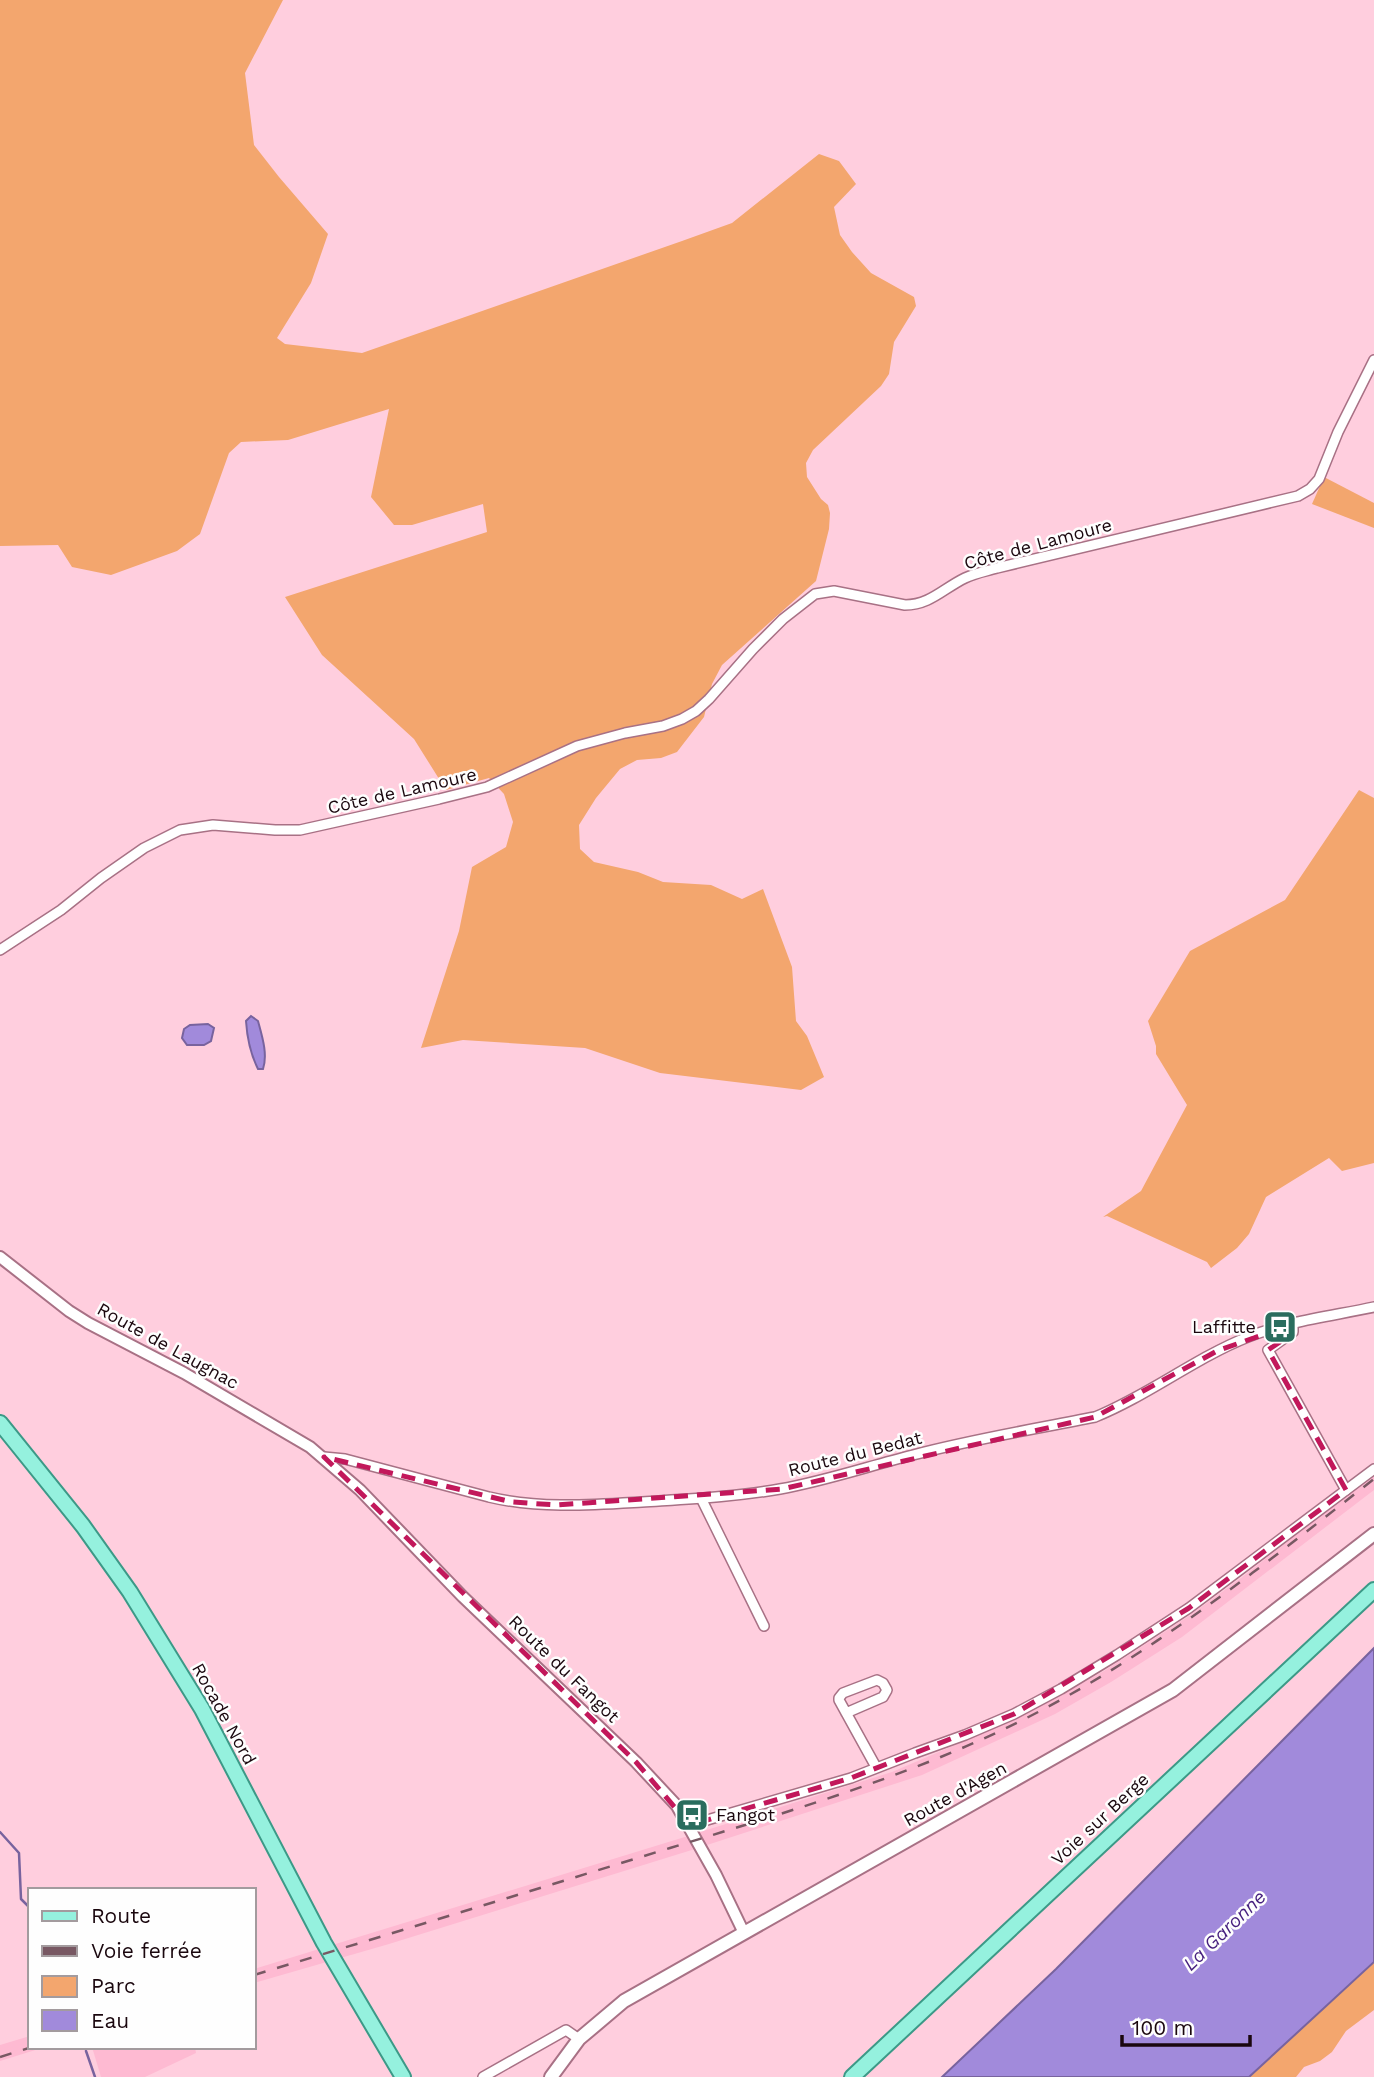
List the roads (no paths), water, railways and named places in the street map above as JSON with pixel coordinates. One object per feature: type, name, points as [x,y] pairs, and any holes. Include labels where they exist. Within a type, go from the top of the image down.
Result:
[{"type":"main road","name":"Rocade Nord","points":[[0,1423],[83,1526],[130,1592],[202,1709],[324,1943],[384,2043]]},
{"type":"main road","name":"Route d'Agen","points":[[551,2077],[579,2039],[624,2001],[1173,1690],[1374,1534]]},
{"type":"main road","name":"Voie sur Berge","points":[[852,2077],[1374,1590]]},
{"type":"main road","points":[[384,2043],[403,2077]]},
{"type":"main road","points":[[384,2043],[409,2077]]},
{"type":"street","name":"Côte de Lamoure","points":[[0,950],[61,910],[144,848],[180,830],[213,825],[300,830],[368,816],[487,787],[577,746],[682,719],[709,699],[783,619],[808,598],[820,592],[834,591],[914,605],[933,599],[963,579],[983,572],[1295,497],[1310,489],[1321,475],[1338,432],[1374,360]]},
{"type":"street","name":"Route de Laugnac","points":[[0,1257],[69,1311],[225,1396],[324,1457]]},
{"type":"street","name":"Route du Bedat","points":[[324,1457],[345,1459],[512,1502],[599,1504],[701,1498],[782,1489],[915,1454],[1095,1417],[1122,1405],[1227,1346],[1293,1324],[1374,1307]]},
{"type":"street","points":[[1293,1324],[1293,1332],[1268,1350],[1346,1490]]},
{"type":"street","name":"Route du Fangot","points":[[324,1457],[376,1505],[472,1606],[636,1762],[677,1806],[690,1825],[744,1933]]},
{"type":"street","points":[[690,1825],[825,1787],[995,1723],[1061,1689],[1189,1608],[1374,1469]]},
{"type":"street","points":[[701,1498],[764,1626]]},
{"type":"street","points":[[846,1713],[883,1697],[887,1690],[883,1683],[877,1680],[840,1696],[839,1700],[846,1713],[876,1768]]},
{"type":"street","points":[[483,2077],[566,2030],[579,2039]]},
{"type":"water","points":[[251,1016],[258,1021],[263,1039],[263,1069],[258,1069],[253,1058],[247,1033],[246,1021]]},
{"type":"water","points":[[208,1024],[214,1028],[211,1041],[204,1045],[187,1045],[182,1038],[184,1029],[190,1025]]},
{"type":"water","name":"La Garonne","points":[[1374,1648],[1374,1962],[1249,2077],[942,2077],[1056,1969]]},
{"type":"waterway","points":[[0,1832],[19,1853],[21,1899],[28,1906]]},
{"type":"waterway","points":[[86,2051],[95,2077]]},
{"type":"railway","points":[[256,1974],[795,1809],[958,1750],[1049,1706],[1146,1648],[1239,1583],[1374,1479]]},
{"type":"railway","points":[[0,2057],[28,2048]]},
{"type":"place","name":"Laffitte","points":[[1280,1327]]},
{"type":"place","name":"Fangot","points":[[692,1815]]}]
